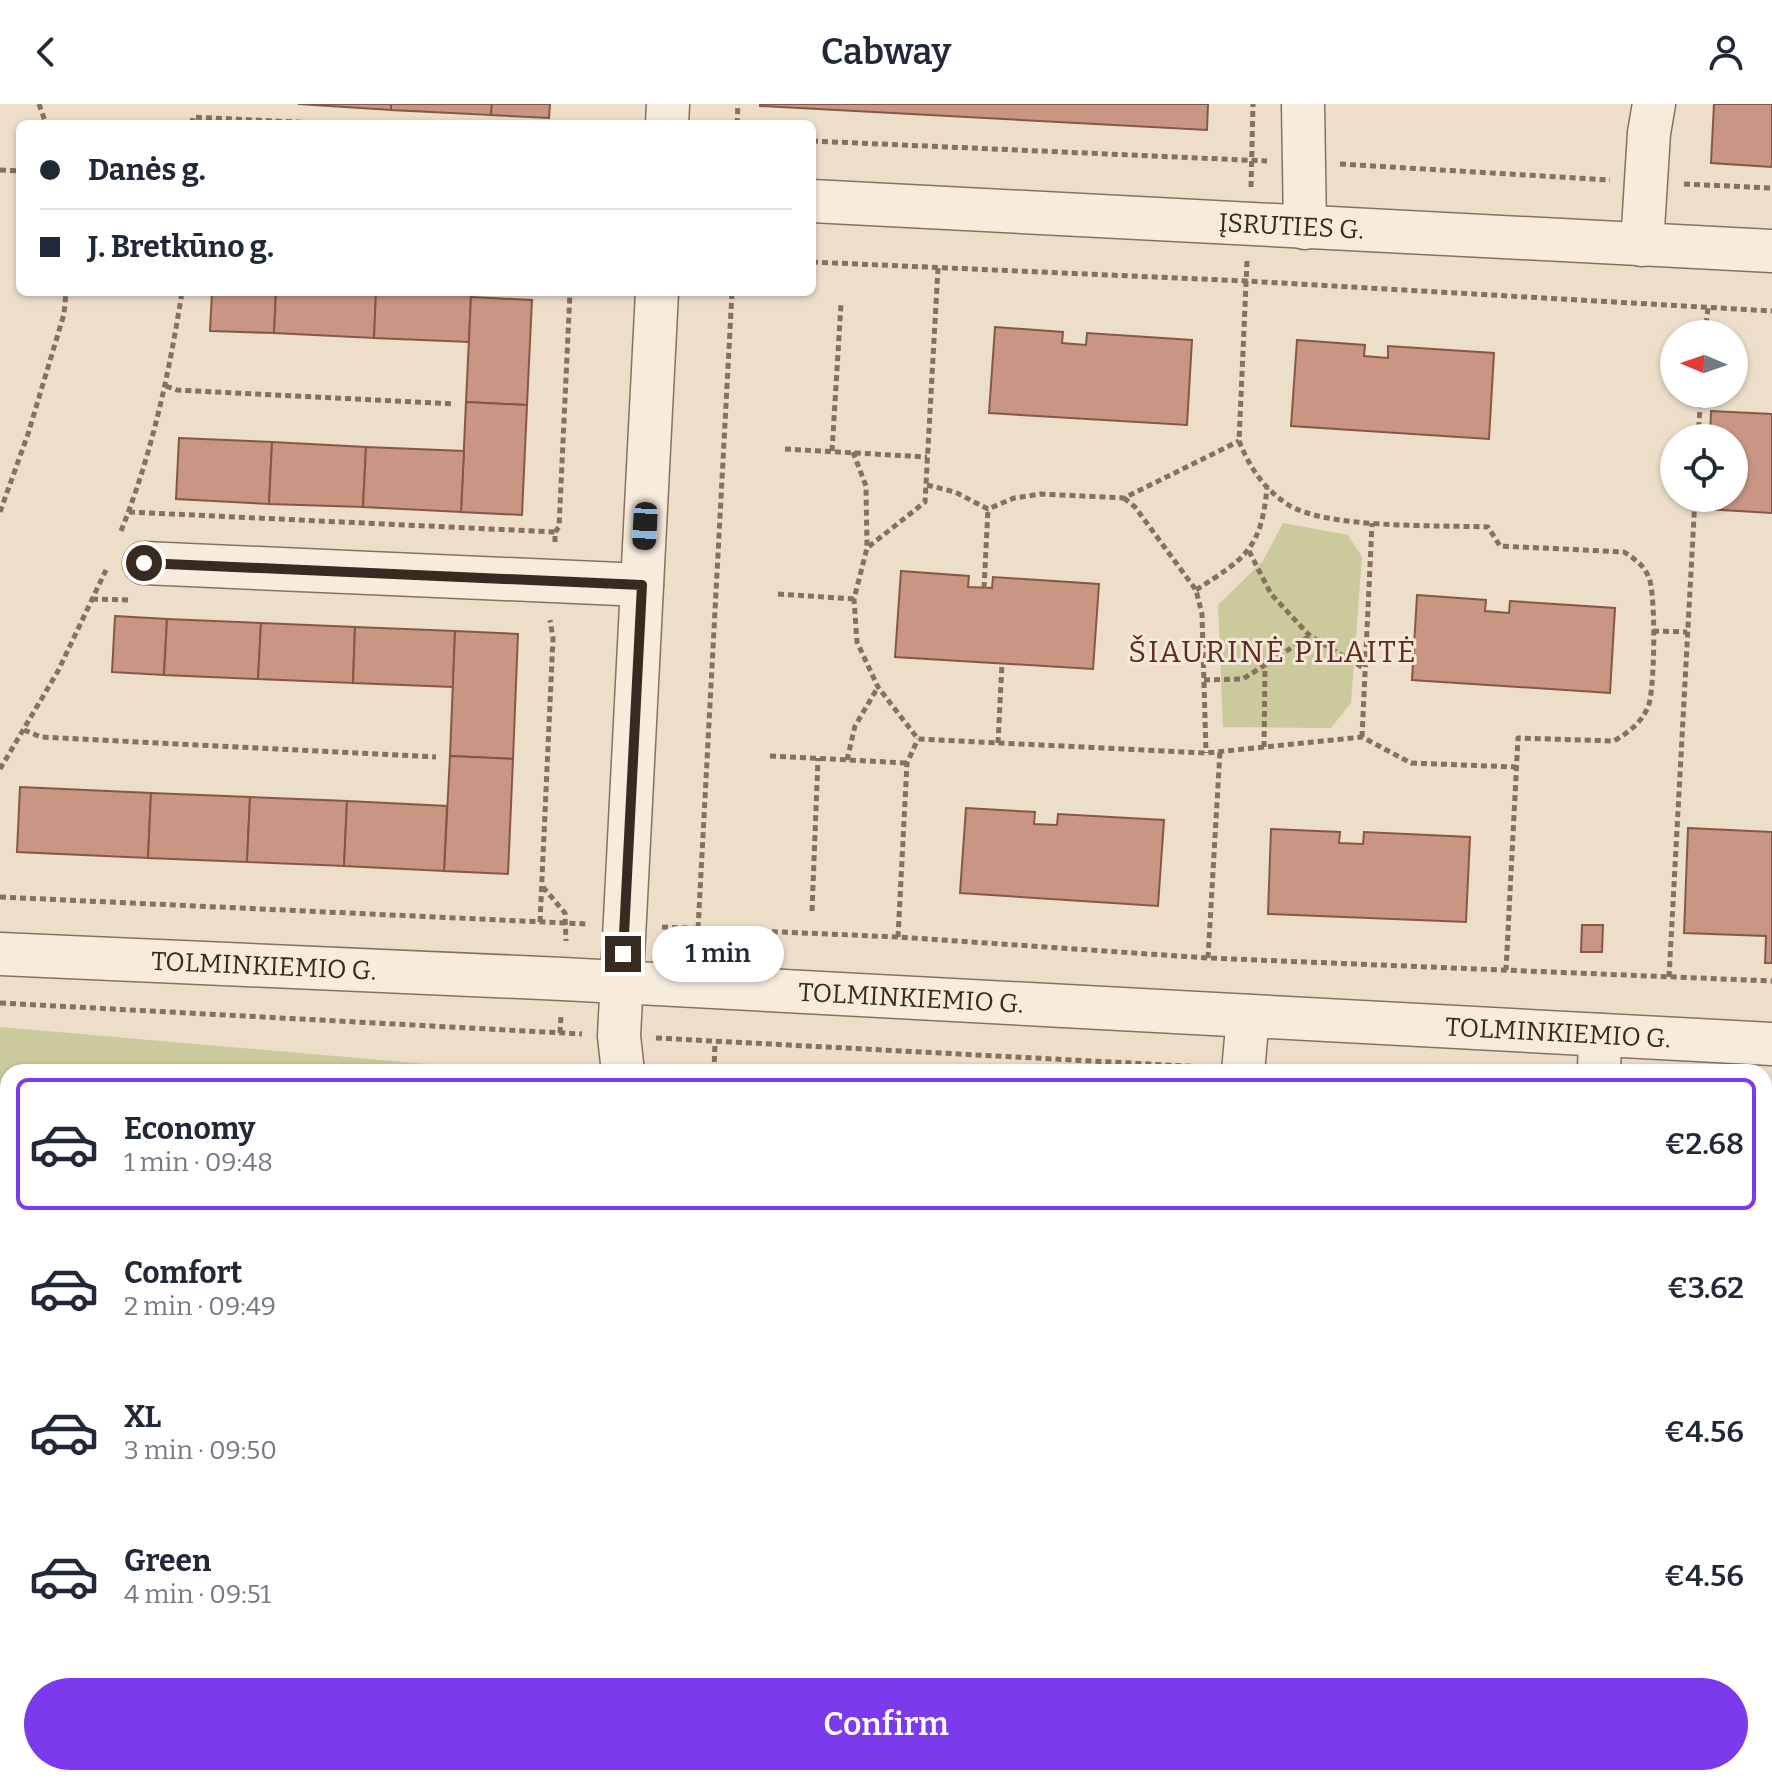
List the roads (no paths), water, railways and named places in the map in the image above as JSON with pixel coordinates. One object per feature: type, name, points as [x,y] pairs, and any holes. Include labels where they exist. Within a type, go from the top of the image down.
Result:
[{"type":"street","points":[[1303,104],[1305,228]]},
{"type":"street","points":[[1642,245],[1648,145],[1654,104]]},
{"type":"street","name":"ĮSRUTIES G.","points":[[816,201],[1772,251]]},
{"type":"street","points":[[621,1054],[657,296]]},
{"type":"street","points":[[124,554],[642,585]]},
{"type":"street","name":"TOLMINKIEMIO G.","points":[[0,954],[622,982],[1248,1016],[1600,1053],[1772,1044]]},
{"type":"street","points":[[1244,1064],[1248,1016]]},
{"type":"district","name":"ŠIAURINĖ PILAITĖ","points":[[1273,652]]}]
